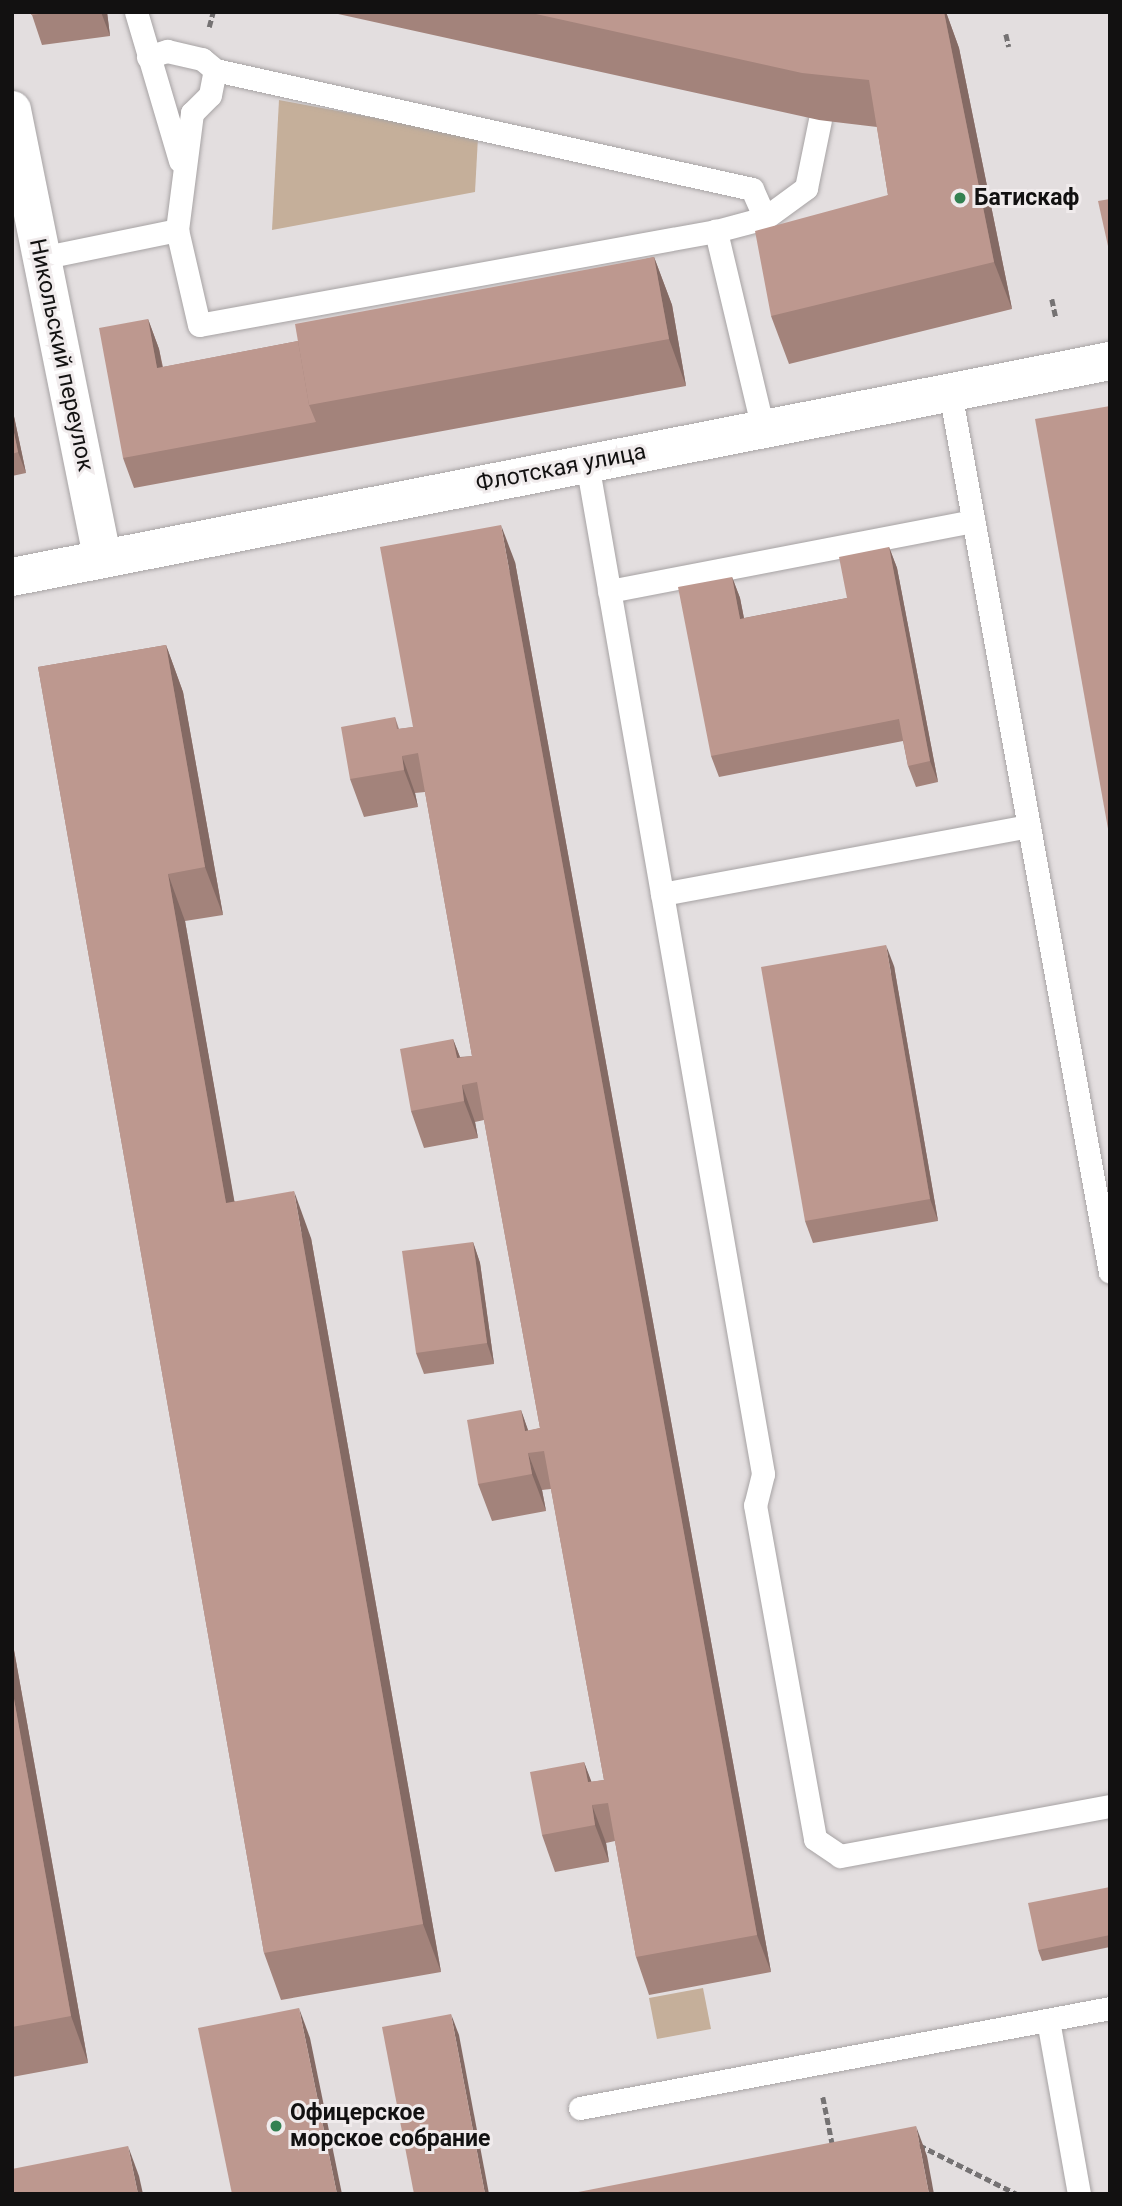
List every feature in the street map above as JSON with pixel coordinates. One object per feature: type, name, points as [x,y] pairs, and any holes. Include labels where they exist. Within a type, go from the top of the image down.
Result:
[{"type":"street","name":"Никольский переулок","points":[[12,110],[27,260],[103,558]]},
{"type":"street","name":"Флотская улица","points":[[12,577],[1110,361]]},
{"type":"lane","points":[[136,12],[181,164]]},
{"type":"lane","points":[[148,57],[167,51],[202,59],[215,70],[752,189],[765,218]]},
{"type":"lane","points":[[215,70],[210,95],[192,113],[181,164],[177,230],[200,325],[716,230],[765,218],[806,188],[820,120]]},
{"type":"lane","points":[[27,260],[177,230]]},
{"type":"lane","points":[[716,230],[763,429]]},
{"type":"lane","points":[[950,392],[1110,1272]]},
{"type":"lane","points":[[587,463],[763,1474],[755,1505],[816,1839],[840,1856],[1110,1806]]},
{"type":"lane","points":[[609,591],[973,521]]},
{"type":"lane","points":[[662,894],[1028,826]]},
{"type":"lane","points":[[580,2108],[1110,2008]]},
{"type":"lane","points":[[1048,2020],[1079,2194]]},
{"type":"path","points":[[1006,34],[1009,47]]},
{"type":"path","points":[[1052,299],[1056,318]]},
{"type":"path","points":[[816,2063],[835,2161]]},
{"type":"path","points":[[913,2146],[926,2144],[1017,2194]]},
{"type":"shaded area","points":[[279,100],[478,137],[475,192],[272,230]]},
{"type":"shaded area","points":[[703,1988],[711,2029],[657,2039],[649,1998]]},
{"type":"building","points":[[31,12],[53,12],[31,15]]},
{"type":"building","points":[[527,12],[944,12],[994,262],[771,316],[755,231],[888,195],[869,80],[802,73]]},
{"type":"building","points":[[1110,199],[1110,255],[1098,201]]},
{"type":"building","points":[[654,257],[669,339],[309,405],[295,324]]},
{"type":"building","points":[[148,319],[157,368],[298,341],[309,405],[316,422],[123,458],[99,328]]},
{"type":"building","points":[[1110,406],[1110,840],[1035,419]]},
{"type":"building","points":[[12,423],[18,452],[12,454]]},
{"type":"building","points":[[501,525],[757,1935],[636,1957],[608,1803],[592,1805],[595,1825],[542,1835],[530,1772],[584,1762],[588,1782],[604,1780],[544,1451],[528,1453],[532,1474],[478,1484],[467,1420],[521,1410],[525,1431],[540,1428],[477,1082],[462,1085],[464,1101],[411,1111],[400,1049],[453,1039],[457,1058],[472,1056],[418,753],[402,756],[404,770],[350,779],[341,727],[395,717],[397,729],[413,727],[380,547]]},
{"type":"building","points":[[889,547],[930,761],[908,766],[899,719],[711,756],[678,587],[732,577],[740,619],[847,598],[839,557]]},
{"type":"building","points":[[166,645],[205,867],[168,874],[226,1203],[294,1191],[423,1924],[264,1953],[38,667]]},
{"type":"building","points":[[886,945],[930,1199],[805,1221],[761,967]]},
{"type":"building","points":[[473,1242],[487,1343],[416,1353],[402,1251]]},
{"type":"building","points":[[12,1688],[71,2016],[12,2027]]},
{"type":"building","points":[[1110,1887],[1110,1935],[1038,1950],[1028,1903]]},
{"type":"building","name":"Офицерское морское собрание","points":[[299,2008],[337,2194],[232,2194],[198,2028]]},
{"type":"building","points":[[451,2014],[485,2194],[414,2194],[382,2027]]},
{"type":"building","points":[[916,2126],[929,2194],[568,2194]]},
{"type":"building","points":[[128,2146],[138,2194],[12,2194],[12,2169]]},
{"type":"place","name":"Батискаф","points":[[960,198]]},
{"type":"place","name":"Офицерское морское собрание","points":[[276,2126]]}]
